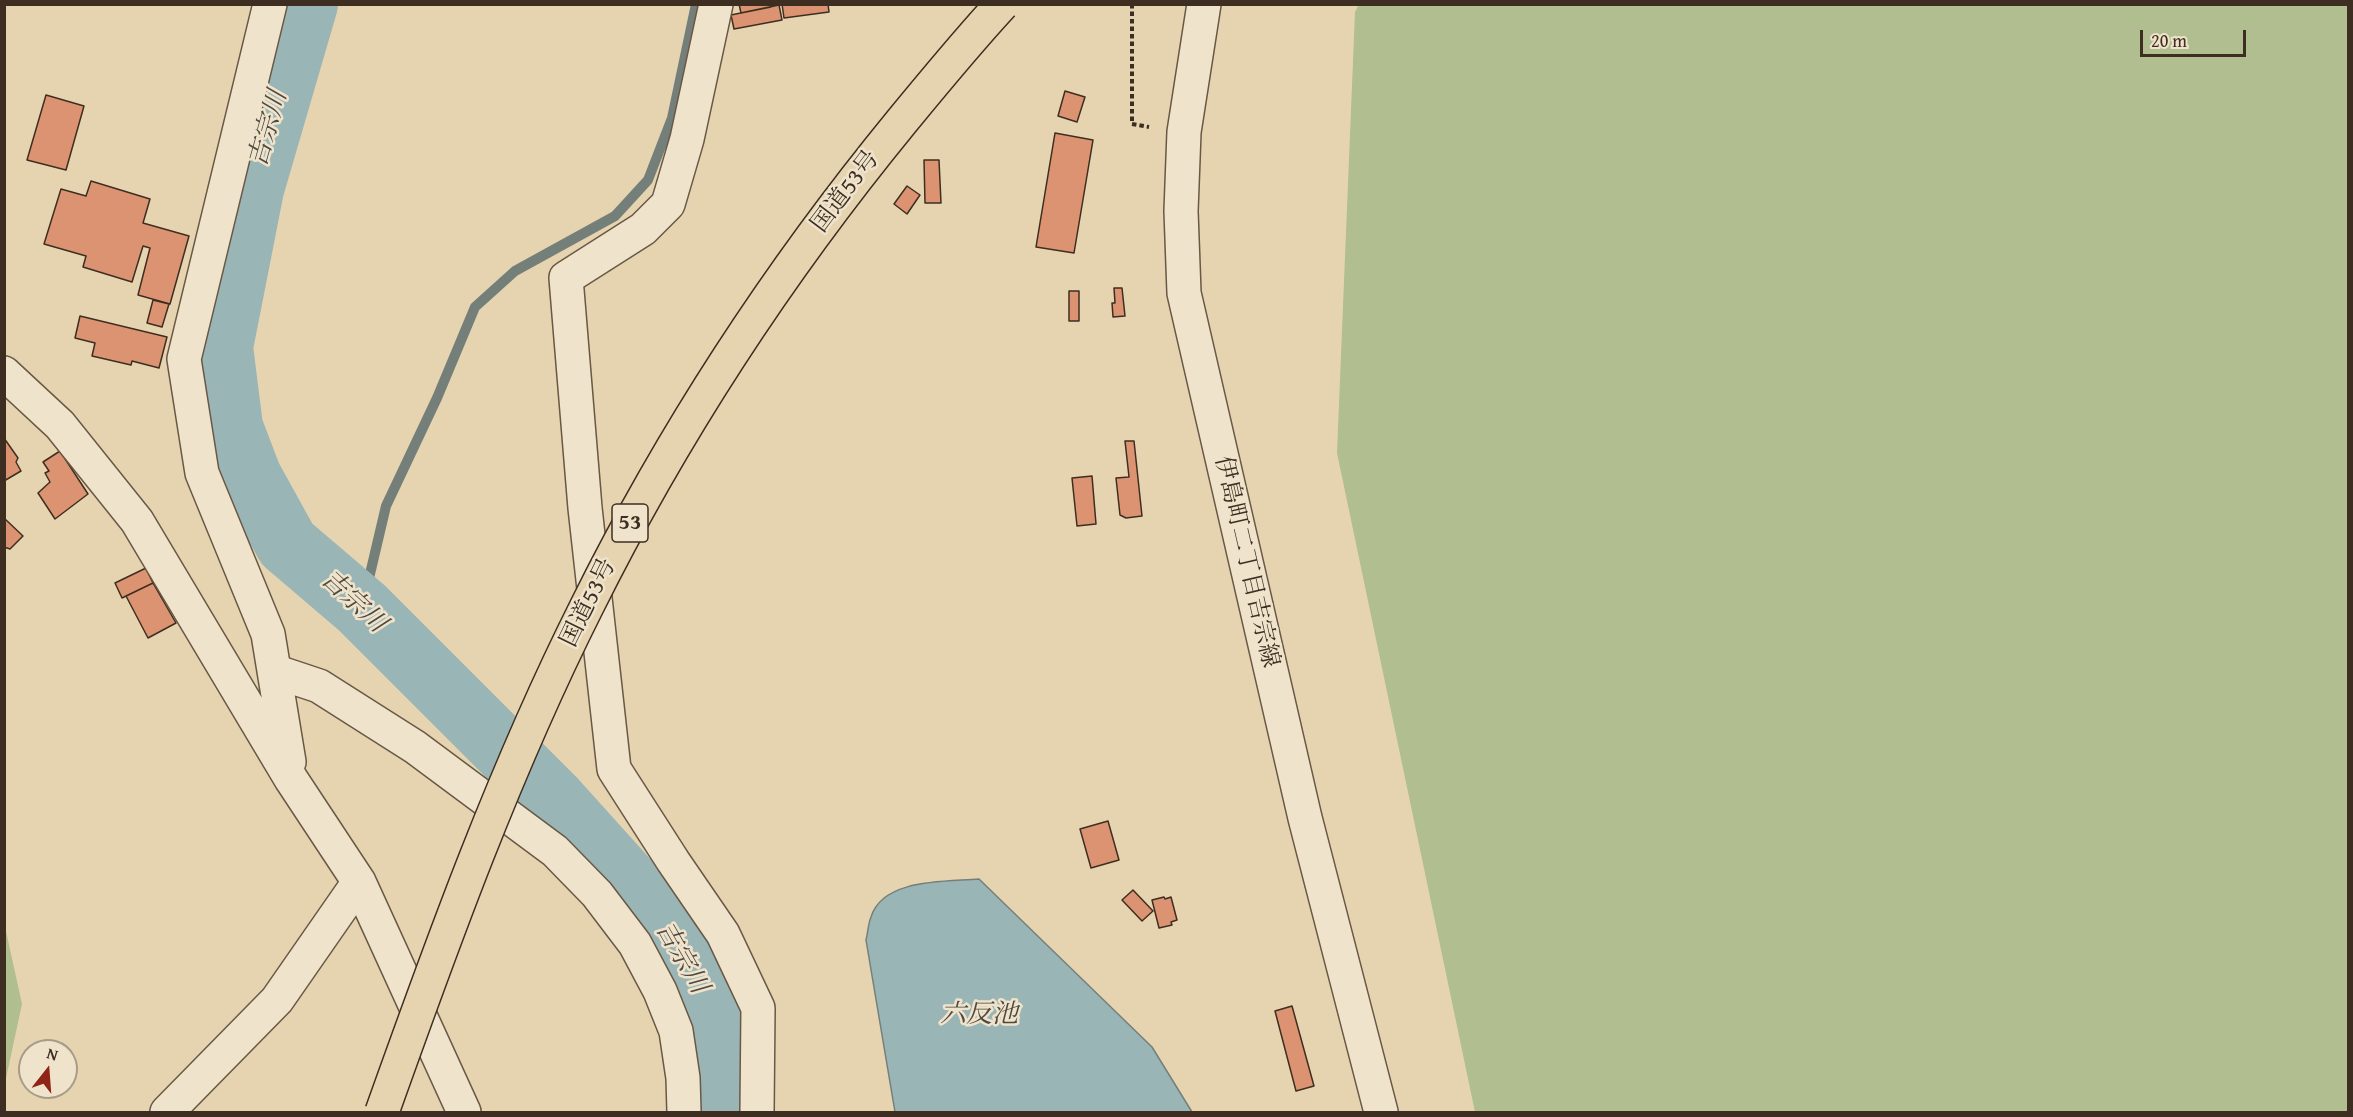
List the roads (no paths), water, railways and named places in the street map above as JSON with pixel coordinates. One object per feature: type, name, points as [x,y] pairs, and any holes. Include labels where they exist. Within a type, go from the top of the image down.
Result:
[{"type":"highway","name":"国道53号","points":[[382,1113],[478,849],[525,738],[586,607],[654,478],[757,312],[850,184],[972,36],[1002,4]]},
{"type":"street","points":[[270,4],[184,359],[202,473],[268,634],[291,779]]},
{"type":"street","points":[[716,4],[687,139],[668,204],[643,229],[566,278],[585,508],[614,770],[723,934],[758,1008],[757,1113]]},
{"type":"street","name":"伊島町二丁目吉宗線","points":[[1204,4],[1184,132],[1181,211],[1184,293],[1305,818],[1382,1113]]},
{"type":"street","points":[[4,373],[60,425],[137,521],[291,779],[359,882],[464,1113]]},
{"type":"street","points":[[274,671],[320,686],[415,747],[555,851],[597,894],[635,944],[660,991],[676,1031],[683,1078],[684,1113]]},
{"type":"street","points":[[167,1113],[277,1000],[359,882]]},
{"type":"water","name":"六反池","points":[[979,879],[1152,1047],[1192,1112],[895,1112],[866,940],[870,920],[878,904],[888,895],[902,889],[933,882]]},
{"type":"waterway","name":"吉宗川","points":[[306,4],[252,189],[221,347],[231,427],[250,477],[287,544],[362,608],[554,800],[663,921],[707,1003],[735,1112]]},
{"type":"waterway","points":[[362,608],[386,506],[437,398],[475,307],[515,271],[615,216],[648,180],[672,118],[696,4]]}]
